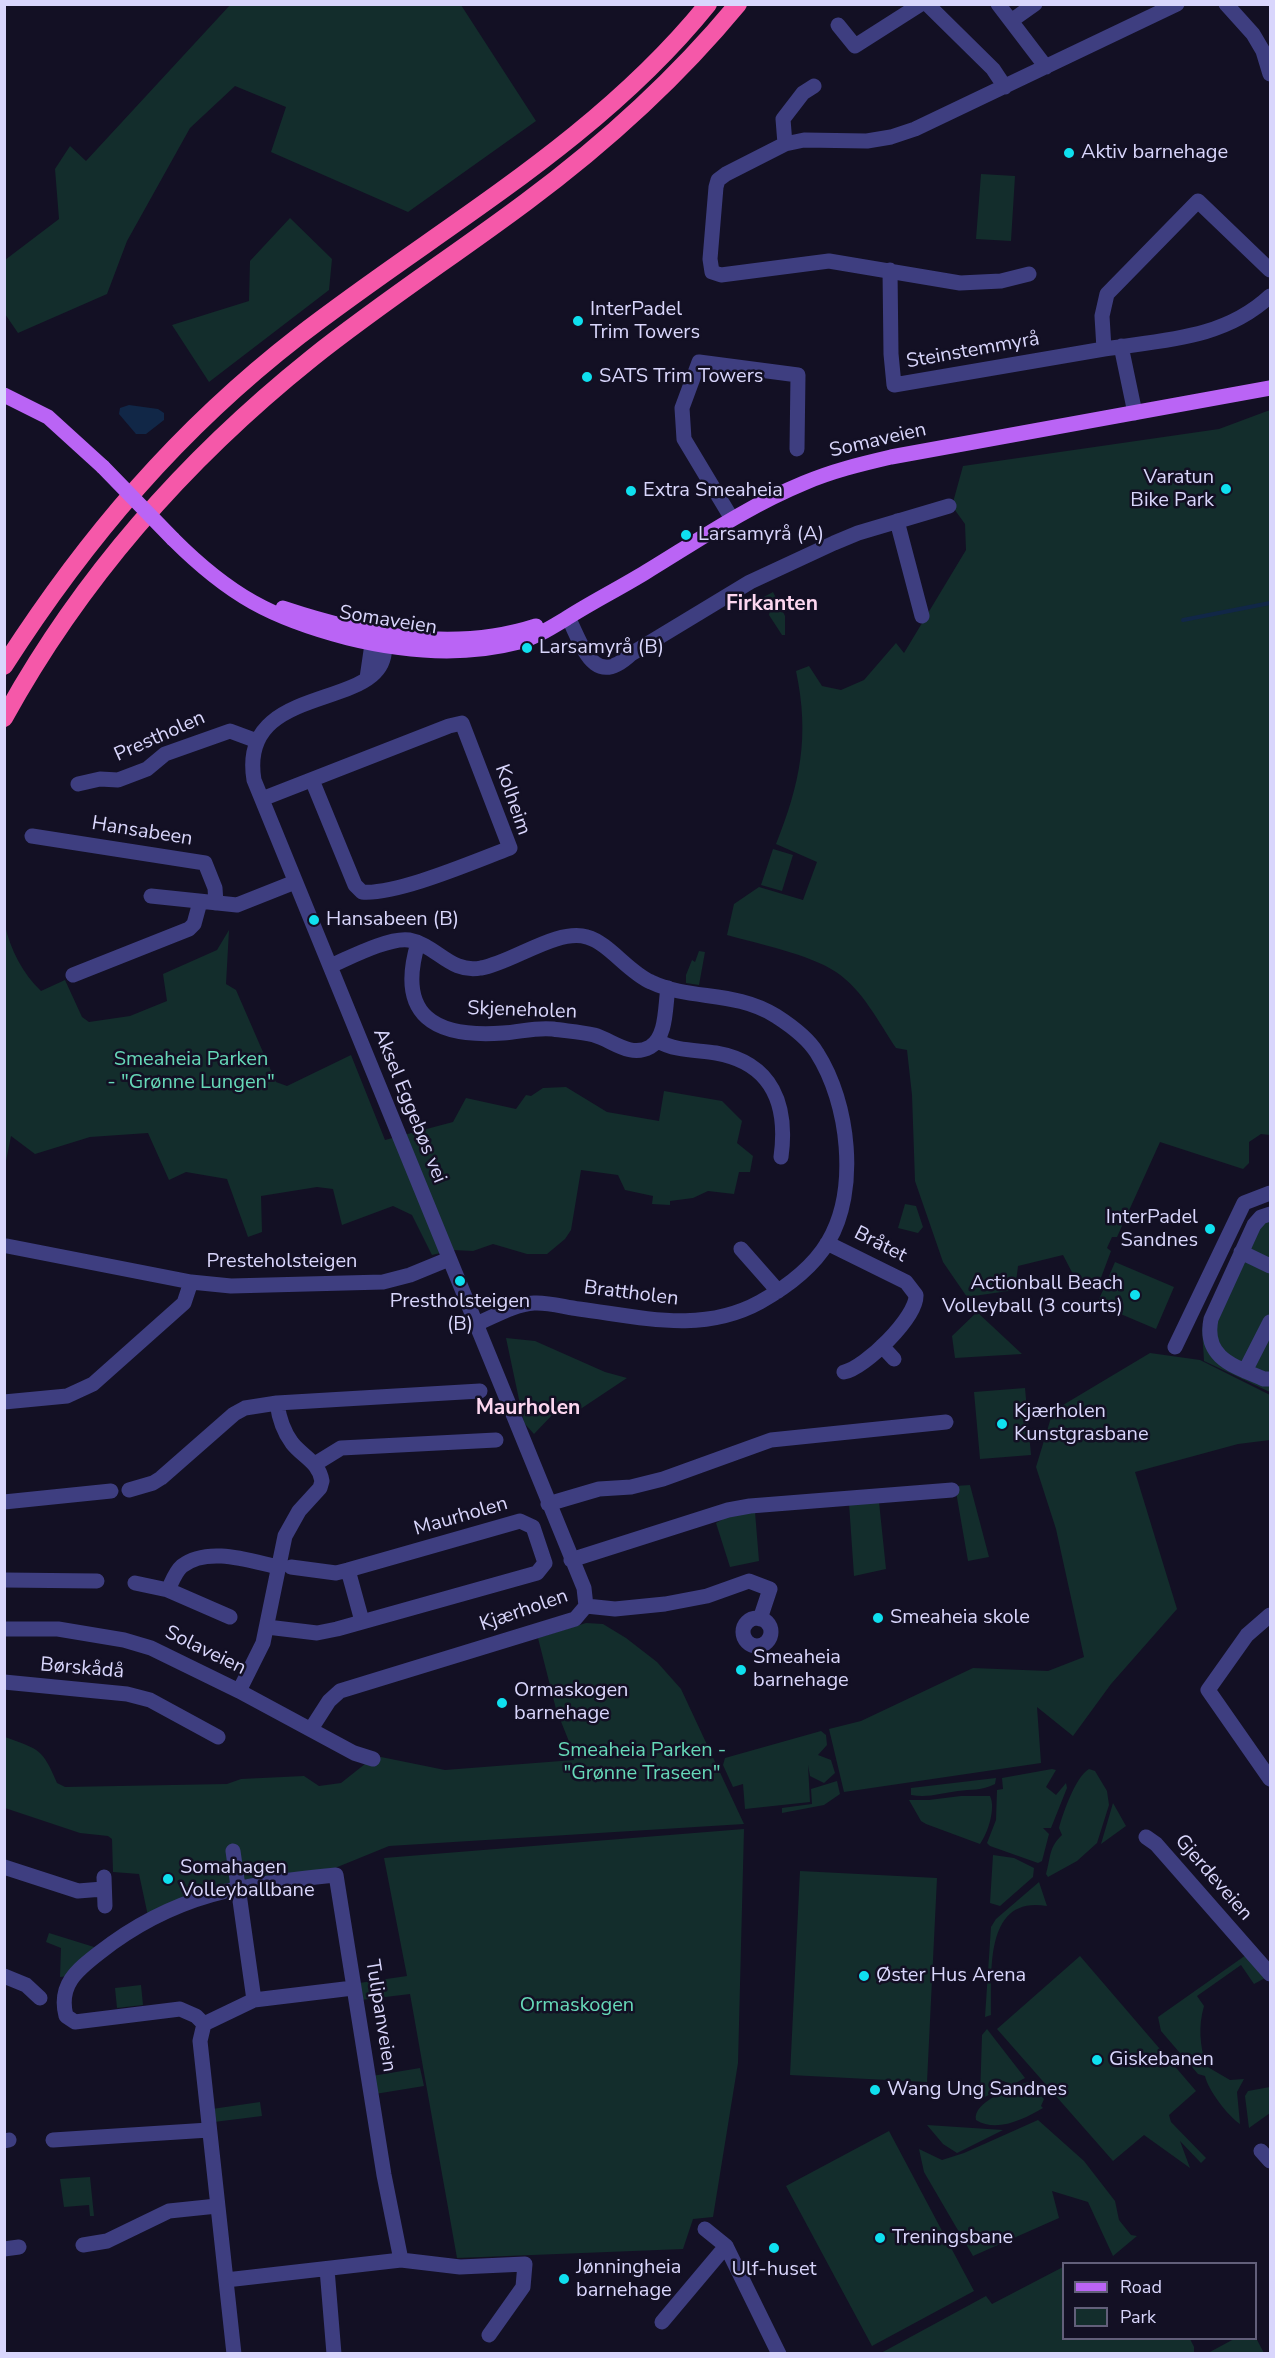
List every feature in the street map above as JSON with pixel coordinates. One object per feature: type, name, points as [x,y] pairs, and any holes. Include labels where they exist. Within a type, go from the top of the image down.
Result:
[{"type":"highway","points":[[4,666],[92,539],[140,482],[196,425],[299,336],[507,187],[576,133],[618,97],[708,4]]},
{"type":"highway","points":[[4,718],[28,675],[77,600],[133,528],[212,443],[314,357],[527,201],[593,149],[678,71],[738,4]]},
{"type":"main road","name":"Somaveien","points":[[1232,395],[1270,377]]},
{"type":"main road","name":"Somaveien","points":[[4,395],[48,417],[103,467],[173,539],[218,580],[261,609],[284,619],[380,641],[469,639],[501,635],[568,617],[732,519],[802,484],[846,468],[902,454],[1270,388]]},
{"type":"street","points":[[838,25],[855,46],[921,4]]},
{"type":"street","points":[[927,4],[993,69],[1005,87]]},
{"type":"street","points":[[998,4],[1046,67]]},
{"type":"street","points":[[1011,21],[1035,4]]},
{"type":"street","points":[[1029,274],[977,284],[829,261],[721,275],[712,272],[710,259],[718,180],[785,144],[804,140],[867,141],[891,137],[932,122],[1177,4]]},
{"type":"street","points":[[1226,4],[1253,34],[1263,51],[1270,75]]},
{"type":"street","points":[[785,144],[783,119],[802,93],[813,86]]},
{"type":"street","points":[[1104,349],[1102,316],[1107,294],[1198,201],[1270,270]]},
{"type":"street","name":"Steinstemmyrå","points":[[890,270],[892,381],[897,386],[1223,327],[1245,317],[1270,296]]},
{"type":"street","points":[[1120,346],[1135,413]]},
{"type":"street","points":[[732,519],[684,439],[682,408],[699,362],[798,375],[797,448]]},
{"type":"street","points":[[568,617],[585,652],[596,666],[617,667],[631,654],[750,582],[858,533],[949,506]]},
{"type":"street","points":[[897,521],[922,616]]},
{"type":"street","points":[[257,741],[264,729],[282,713],[346,690],[367,678],[380,641]]},
{"type":"street","name":"Kolheim","points":[[261,799],[462,723],[510,848],[434,876],[362,892],[355,885],[312,780]]},
{"type":"street","name":"Prestholen","points":[[78,784],[100,779],[118,780],[147,769],[165,754],[230,731],[257,741]]},
{"type":"street","name":"Aksel Eggebøs vei","points":[[257,741],[252,769],[261,799],[584,1588],[586,1606]]},
{"type":"street","name":"Hansabeen","points":[[32,836],[205,863],[215,888],[216,903]]},
{"type":"street","points":[[151,896],[237,905],[295,882]]},
{"type":"street","points":[[73,975],[189,929],[194,924],[200,902]]},
{"type":"street","name":"Skjeneholen","points":[[658,1041],[646,1049],[633,1050],[594,1035],[548,1028],[502,1034],[460,1030],[438,1025],[423,1016],[413,997],[412,969],[418,943],[458,968],[477,969],[566,936],[582,936],[598,942],[632,972],[668,988],[737,999],[756,1005],[789,1025],[816,1051],[833,1085],[838,1102],[848,1179]]},
{"type":"street","points":[[330,966],[391,942],[409,940],[418,943]]},
{"type":"street","points":[[668,988],[658,1041],[678,1048],[732,1057],[757,1071],[777,1097],[782,1111],[784,1128],[781,1157]]},
{"type":"street","name":"Brattholen","points":[[476,1324],[537,1303],[657,1320],[698,1322],[735,1314],[778,1291],[805,1269],[828,1243],[844,1200],[848,1179]]},
{"type":"street","points":[[1175,1347],[1244,1203],[1270,1193]]},
{"type":"street","points":[[1270,1214],[1261,1217],[1254,1225],[1211,1319],[1209,1332],[1216,1353],[1245,1371],[1270,1379]]},
{"type":"street","name":"Bråtet","points":[[828,1243],[906,1281],[914,1290],[917,1300],[914,1307],[882,1346],[858,1367],[844,1372]]},
{"type":"street","name":"Presteholsteigen","points":[[7,1246],[191,1282],[231,1286],[383,1282],[410,1275],[449,1259]]},
{"type":"street","points":[[741,1249],[778,1291]]},
{"type":"street","points":[[1241,1252],[1270,1266]]},
{"type":"street","points":[[4,1402],[67,1396],[93,1384],[184,1303],[191,1282]]},
{"type":"street","points":[[1245,1371],[1269,1327]]},
{"type":"street","points":[[882,1346],[894,1359]]},
{"type":"street","points":[[129,1490],[161,1478],[234,1414],[245,1408],[277,1402],[480,1391]]},
{"type":"street","points":[[239,1691],[261,1650],[284,1567],[289,1527],[320,1488],[321,1474],[315,1464],[294,1446],[283,1429],[277,1402]]},
{"type":"street","points":[[548,1504],[590,1491],[631,1487],[663,1479],[771,1440],[946,1422]]},
{"type":"street","points":[[315,1464],[341,1448],[496,1440]]},
{"type":"street","name":"Kjærholen","points":[[572,1560],[728,1510],[952,1490]]},
{"type":"street","points":[[4,1502],[111,1491]]},
{"type":"street","name":"Maurholen","points":[[168,1590],[181,1566],[208,1557],[336,1573],[520,1521],[533,1527],[545,1557],[544,1567],[537,1573],[317,1633],[267,1627]]},
{"type":"street","points":[[348,1570],[362,1621]]},
{"type":"street","points":[[4,1580],[97,1581]]},
{"type":"street","name":"Kjærholen","points":[[310,1729],[329,1701],[340,1691],[575,1619],[586,1606],[615,1610],[664,1604],[707,1596],[749,1581],[770,1588],[760,1619]]},
{"type":"street","points":[[135,1583],[168,1590],[230,1617]]},
{"type":"street","points":[[1270,1615],[1247,1635],[1208,1690],[1270,1779]]},
{"type":"street","name":"Solaveien","points":[[4,1629],[58,1629],[124,1640],[177,1659],[354,1753],[373,1759]]},
{"type":"street","name":"Børskådå","points":[[4,1682],[127,1694],[150,1700],[218,1737]]},
{"type":"street","name":"Gjerdeveien","points":[[1146,1837],[1156,1844],[1270,1974]]},
{"type":"street","points":[[233,1851],[240,1887],[254,2000]]},
{"type":"street","points":[[4,1867],[78,1891],[103,1883],[105,1906]]},
{"type":"street","name":"Tulipanveien","points":[[240,1887],[259,1882],[336,1875],[384,2175],[401,2260]]},
{"type":"street","points":[[204,2024],[196,2016],[180,2009],[75,2022],[66,2016],[64,1995],[73,1975],[127,1932],[171,1908],[240,1887]]},
{"type":"street","points":[[4,1976],[26,1985],[40,1998]]},
{"type":"street","points":[[204,2024],[254,2000],[353,1988]]},
{"type":"street","points":[[204,2024],[200,2041],[234,2354]]},
{"type":"street","points":[[53,2140],[209,2130]]},
{"type":"street","points":[[83,2245],[107,2241],[169,2211],[217,2206]]},
{"type":"street","points":[[705,2229],[726,2246],[779,2354]]},
{"type":"street","points":[[662,2322],[726,2246]]},
{"type":"street","points":[[226,2280],[401,2260],[460,2267],[525,2264],[523,2287],[489,2335]]},
{"type":"street","points":[[327,2269],[334,2354]]},
{"type":"green space","points":[[231,4],[461,5],[536,121],[408,212],[271,152],[286,107],[235,86],[190,128],[127,241],[107,294],[18,333],[5,314],[5,260],[59,219],[55,169],[70,146],[86,161]]},
{"type":"green space","points":[[981,174],[1015,176],[1011,241],[976,239]]},
{"type":"green space","points":[[290,218],[332,259],[329,290],[209,382],[172,325],[249,301],[250,261]]},
{"type":"green space","points":[[1270,410],[1270,1135],[1261,1134],[1249,1142],[1249,1163],[1243,1169],[1160,1142],[1117,1237],[1112,1237],[1107,1248],[1111,1251],[1099,1283],[1076,1280],[1063,1255],[1018,1266],[1015,1290],[967,1297],[943,1262],[915,1181],[912,1095],[907,1050],[896,1048],[862,997],[846,979],[836,972],[798,955],[727,935],[734,904],[759,887],[803,900],[817,862],[776,844],[797,780],[800,760],[802,717],[796,671],[809,666],[822,686],[841,690],[864,680],[896,643],[904,653],[966,550],[965,524],[952,506],[963,466],[1219,429]]},
{"type":"green space","points":[[773,592],[785,616],[785,635],[782,635],[769,615],[770,610],[762,598]]},
{"type":"green space","points":[[773,849],[793,855],[782,891],[761,885]]},
{"type":"green space","name":"Smeaheia Parken - \"Grønne Lungen\"","points":[[5,925],[18,961],[34,984],[41,991],[65,980],[82,1017],[89,1022],[130,1016],[167,1001],[163,974],[217,950],[229,930],[226,984],[236,990],[276,1082],[287,1086],[351,1055],[385,1140],[453,1122],[466,1098],[516,1109],[526,1095],[531,1096],[543,1088],[566,1087],[607,1112],[659,1121],[664,1091],[722,1101],[742,1121],[737,1143],[753,1156],[750,1172],[739,1172],[734,1194],[708,1191],[693,1198],[670,1201],[670,1205],[652,1204],[653,1196],[625,1190],[618,1175],[581,1170],[571,1230],[565,1239],[547,1254],[527,1254],[493,1244],[473,1251],[453,1250],[432,1255],[412,1215],[393,1206],[342,1225],[333,1189],[317,1187],[261,1196],[262,1232],[248,1237],[227,1179],[186,1172],[169,1180],[148,1133],[90,1137],[35,1154],[11,1136],[5,1166]]},
{"type":"green space","points":[[699,951],[705,952],[699,985],[686,983],[686,975],[692,960],[695,962]]},
{"type":"green space","points":[[905,1204],[916,1206],[923,1227],[918,1233],[898,1228]]},
{"type":"green space","points":[[1270,1211],[1270,1392],[1204,1361],[1202,1328],[1254,1216]]},
{"type":"green space","name":"Actionball Beach Volleyball (3 courts)","points":[[1115,1262],[1174,1287],[1156,1329],[1097,1304]]},
{"type":"green space","points":[[977,1312],[1022,1354],[955,1358],[952,1336]]},
{"type":"green space","points":[[506,1338],[535,1341],[605,1372],[627,1378],[579,1410],[555,1412],[534,1434],[524,1423]]},
{"type":"green space","points":[[1150,1353],[1200,1360],[1270,1395],[1270,1440],[1238,1444],[1135,1472],[1177,1609],[1111,1684],[1073,1736],[1037,1707],[1041,1763],[844,1792],[829,1729],[861,1721],[973,1668],[1048,1671],[1084,1657],[1056,1529],[1036,1467],[1053,1411]]},
{"type":"green space","name":"Kjærholen Kunstgrasbane","points":[[1025,1388],[1031,1455],[980,1459],[974,1392]]},
{"type":"green space","points":[[970,1485],[989,1557],[968,1561],[955,1486]]},
{"type":"green space","points":[[879,1502],[886,1569],[854,1576],[849,1503]]},
{"type":"green space","points":[[755,1512],[759,1561],[730,1567],[716,1523],[732,1514]]},
{"type":"green space","name":"Smeaheia Parken - \"Grønne Traseen\"","points":[[586,1623],[603,1624],[626,1638],[657,1662],[681,1689],[744,1824],[389,1846],[335,1868],[240,1880],[148,1916],[139,1874],[113,1872],[112,1839],[108,1836],[80,1833],[5,1808],[5,1737],[33,1748],[43,1756],[57,1783],[65,1787],[227,1784],[241,1779],[304,1776],[319,1786],[341,1783],[365,1764],[381,1757],[445,1770],[574,1760],[574,1754],[556,1709],[538,1638]]},
{"type":"green space","points":[[821,1731],[826,1735],[827,1745],[818,1755],[831,1760],[835,1773],[824,1783],[810,1776],[808,1765],[810,1802],[745,1809],[743,1784],[733,1787],[723,1765],[725,1758]]},
{"type":"green space","points":[[1089,1769],[1095,1771],[1107,1791],[1109,1805],[1097,1843],[1077,1861],[1048,1877],[1046,1874],[1051,1852],[1062,1835],[1059,1828],[1067,1805],[1079,1779]]},
{"type":"green space","points":[[1056,1770],[1046,1787],[1056,1795],[1066,1783],[1067,1788],[1051,1828],[1043,1828],[1049,1834],[1042,1861],[1038,1863],[990,1846],[987,1843],[996,1820],[997,1790],[1003,1789],[1002,1778]]},
{"type":"green space","points":[[996,1778],[995,1784],[981,1789],[929,1796],[911,1795],[911,1788]]},
{"type":"green space","points":[[837,1781],[840,1794],[824,1805],[782,1813],[782,1808],[812,1804],[811,1789]]},
{"type":"green space","points":[[961,1796],[990,1796],[992,1801],[990,1820],[980,1844],[921,1821],[909,1800],[929,1800]]},
{"type":"green space","points":[[1113,1803],[1126,1826],[1101,1844]]},
{"type":"green space","name":"Ormaskogen","points":[[744,1829],[738,2063],[713,2217],[693,2219],[683,2249],[457,2258],[410,1994],[361,2000],[359,1983],[407,1976],[384,1858]]},
{"type":"green space","points":[[993,1855],[1014,1858],[1034,1868],[1033,1877],[1000,1906],[990,1903]]},
{"type":"green space","name":"Øster Hus Arena","points":[[800,1871],[937,1878],[927,2082],[790,2075]]},
{"type":"green space","points":[[1039,1882],[1047,1906],[1026,1906],[1011,1913],[1001,1925],[995,1941],[992,1960],[991,2015],[985,2017],[991,1927],[996,1919]]},
{"type":"green space","points":[[49,1933],[99,1948],[70,1976],[60,1977],[61,1948],[46,1942]]},
{"type":"green space","points":[[1246,1955],[1265,1978],[1254,1984],[1241,1965],[1197,1996],[1204,2006],[1200,2036],[1206,2066],[1230,2080],[1244,2079],[1237,2092],[1240,2124],[1219,2102],[1205,2076],[1198,2074],[1161,2031],[1158,2017]]},
{"type":"green space","name":"Giskebanen","points":[[1080,1956],[1196,2091],[1169,2115],[1171,2122],[1206,2158],[1201,2163],[1180,2141],[1190,2168],[1144,2135],[1113,2161],[997,2029]]},
{"type":"green space","points":[[141,1985],[143,2005],[117,2008],[115,1988]]},
{"type":"green space","points":[[987,2029],[1025,2078],[1008,2087],[1008,2083],[1003,2081],[998,2086],[1000,2090],[980,2099],[982,2035]]},
{"type":"green space","points":[[420,2068],[424,2086],[375,2094],[372,2076]]},
{"type":"green space","points":[[1028,2082],[1044,2099],[1041,2106],[1043,2108],[1019,2120],[1001,2125],[984,2124],[976,2120],[976,2113],[987,2101],[1004,2091]]},
{"type":"green space","points":[[1270,2087],[1270,2113],[1249,2128],[1245,2096],[1248,2091]]},
{"type":"green space","points":[[260,2102],[262,2116],[214,2122],[212,2109]]},
{"type":"green space","points":[[1038,2120],[1084,2161],[1115,2201],[1119,2220],[1131,2235],[1137,2236],[1113,2256],[1088,2202],[1052,2191],[1059,2218],[973,2256],[924,2172],[919,2149],[942,2160],[964,2153]]},
{"type":"green space","points":[[927,2125],[1003,2130],[957,2153],[943,2144]]},
{"type":"green space","name":"Treningsbane","points":[[889,2131],[974,2291],[872,2346],[786,2186]]},
{"type":"green space","points":[[90,2177],[94,2216],[90,2216],[89,2205],[64,2207],[60,2179]]},
{"type":"green space","points":[[1062,2268],[1062,2340],[1190,2340],[1194,2353],[881,2353],[986,2296],[992,2304]]},
{"type":"green space","points":[[1232,2340],[1257,2340],[1264,2353],[1208,2353]]},
{"type":"water","points":[[129,405],[158,409],[164,413],[164,420],[146,434],[136,434],[119,414],[120,408]]},
{"type":"waterway","points":[[1183,620],[1270,603]]},
{"type":"place","name":"Aktiv barnehage","points":[[1069,153]]},
{"type":"place","name":"InterPadel Trim Towers","points":[[578,321]]},
{"type":"place","name":"SATS Trim Towers","points":[[587,377]]},
{"type":"place","name":"Varatun Bike Park","points":[[1226,489]]},
{"type":"place","name":"Extra Smeaheia","points":[[631,491]]},
{"type":"place","name":"Larsamyrå (A)","points":[[686,535]]},
{"type":"place","name":"Larsamyrå (B)","points":[[527,648]]},
{"type":"place","name":"Hansabeen (B)","points":[[314,920]]},
{"type":"place","name":"InterPadel Sandnes","points":[[1210,1229]]},
{"type":"place","name":"Prestholsteigen (B)","points":[[460,1281]]},
{"type":"place","name":"Actionball Beach Volleyball (3 courts)","points":[[1135,1295]]},
{"type":"place","name":"Kjærholen Kunstgrasbane","points":[[1002,1424]]},
{"type":"place","name":"Smeaheia skole","points":[[878,1618]]},
{"type":"place","name":"Smeaheia barnehage","points":[[741,1670]]},
{"type":"place","name":"Ormaskogen barnehage","points":[[502,1703]]},
{"type":"place","name":"Somahagen Volleyballbane","points":[[168,1879]]},
{"type":"place","name":"Øster Hus Arena","points":[[864,1976]]},
{"type":"place","name":"Giskebanen","points":[[1097,2060]]},
{"type":"place","name":"Wang Ung Sandnes","points":[[875,2090]]},
{"type":"place","name":"Treningsbane","points":[[880,2238]]},
{"type":"place","name":"Ulf-huset","points":[[774,2248]]},
{"type":"place","name":"Jønningheia barnehage","points":[[564,2279]]},
{"type":"district","name":"Firkanten","points":[[772,605]]},
{"type":"district","name":"Maurholen","points":[[528,1409]]}]
